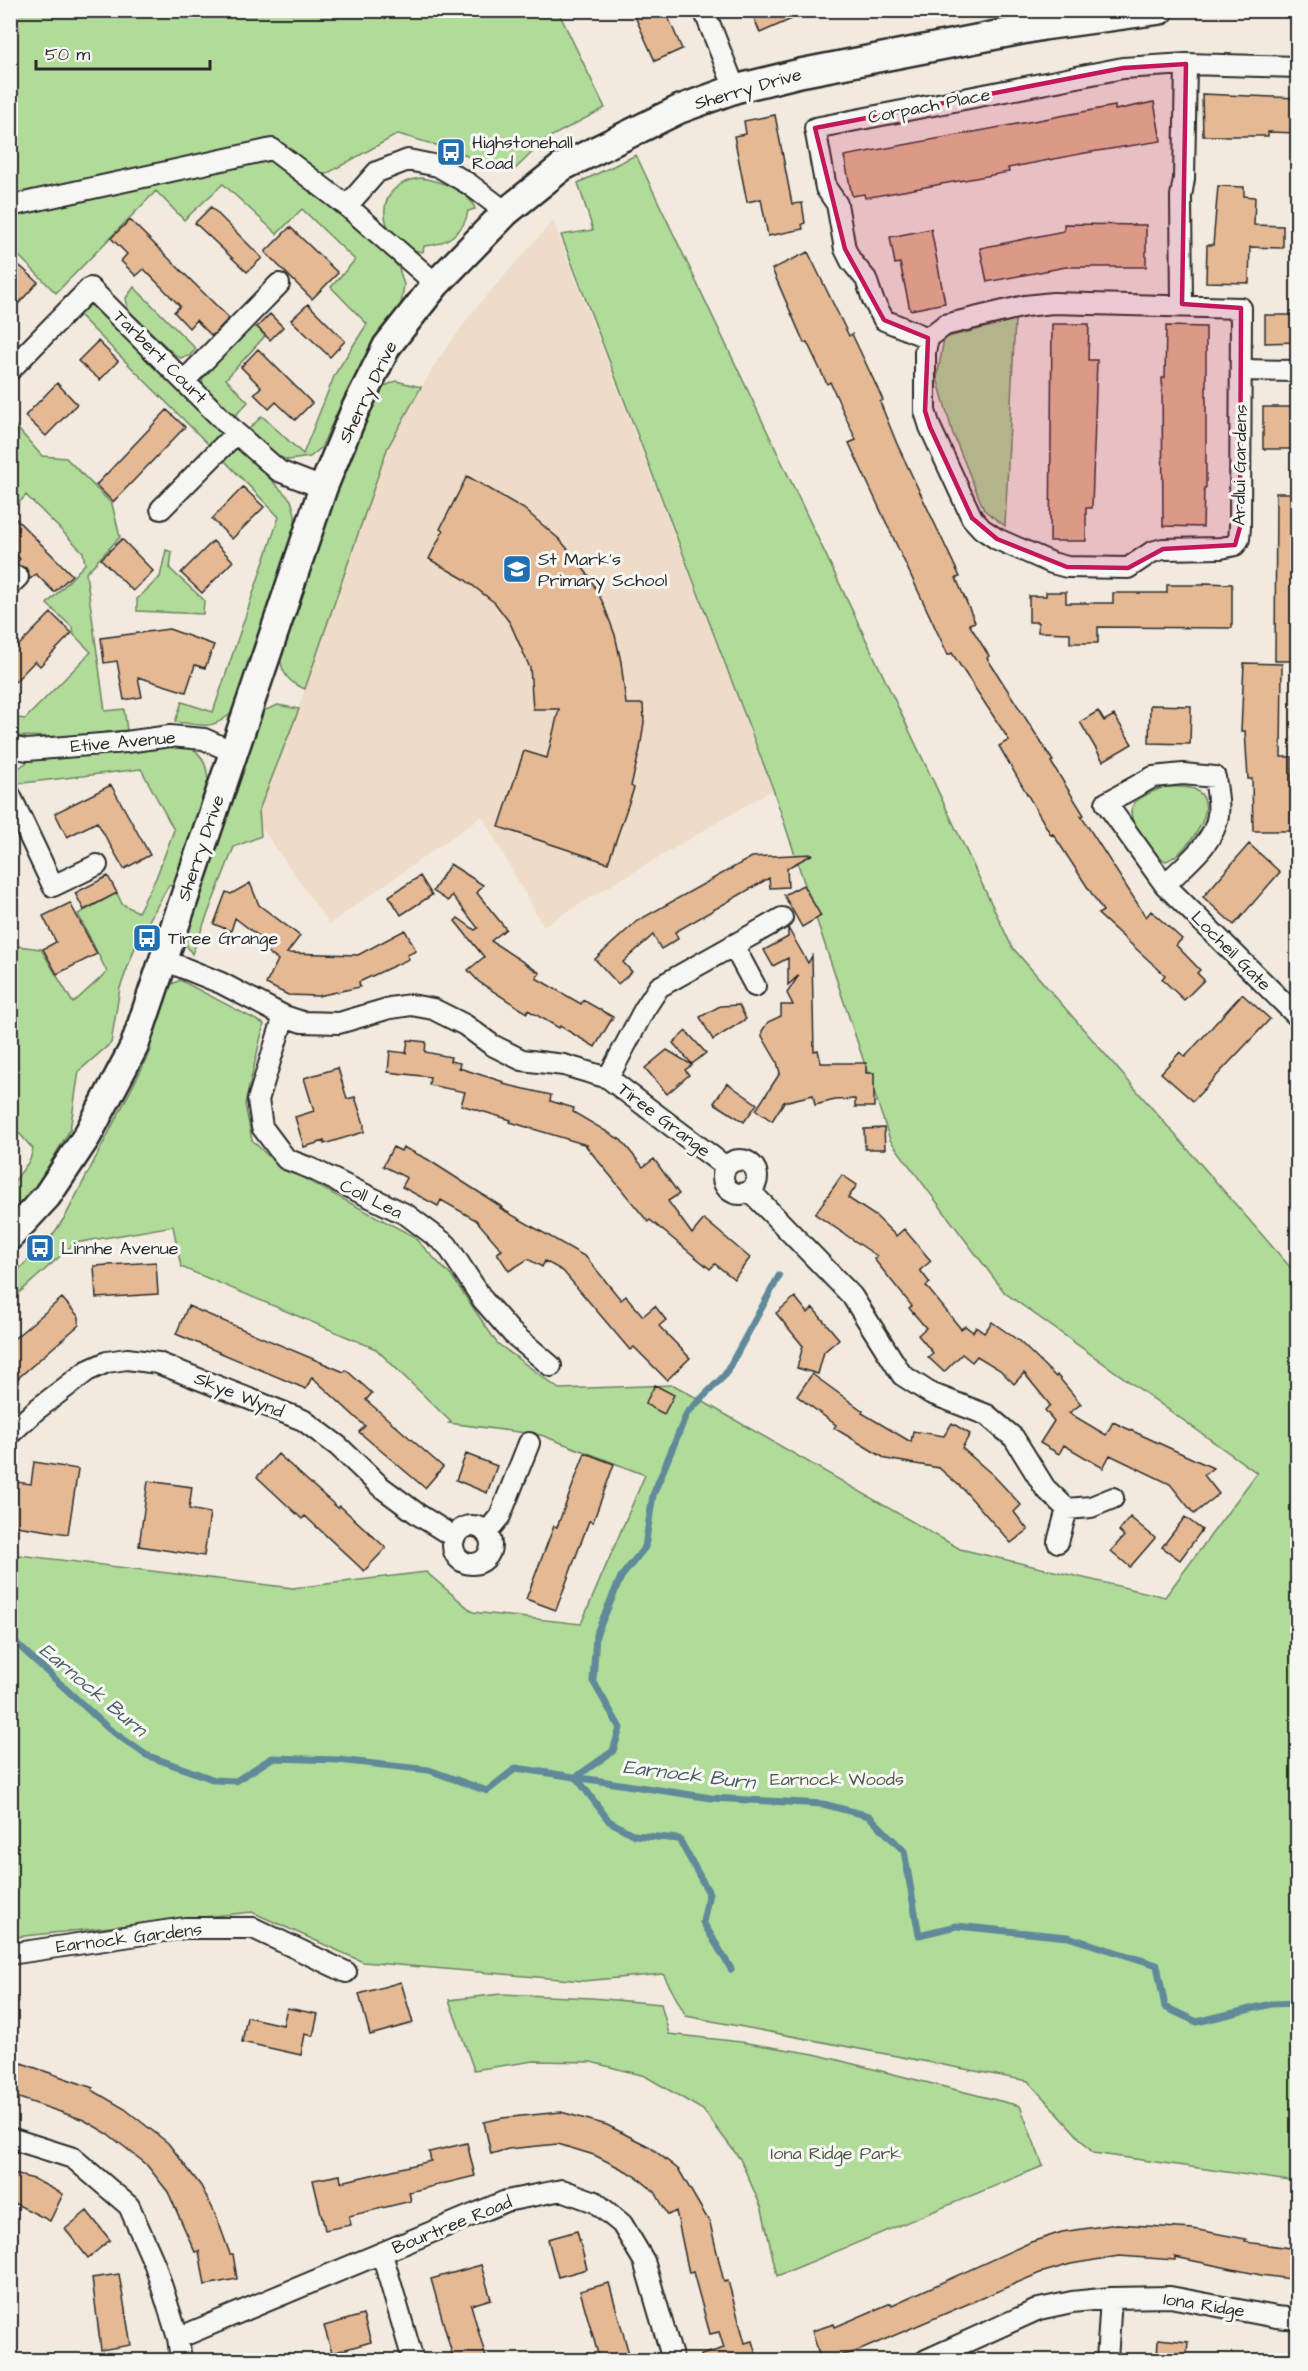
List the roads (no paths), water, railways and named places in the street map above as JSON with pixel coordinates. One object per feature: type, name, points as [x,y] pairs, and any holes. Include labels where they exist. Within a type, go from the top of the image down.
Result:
[{"type":"street","points":[[704,10],[735,89]]},
{"type":"street","name":"Sherry Drive","points":[[10,1236],[47,1196],[87,1136],[134,1047],[323,488],[355,410],[387,346],[436,284],[506,212],[562,167],[637,128],[680,109],[735,89],[800,74],[1052,25],[1160,10]]},
{"type":"street","points":[[1182,304],[1181,196],[1184,179],[1186,64]]},
{"type":"street","name":"Corpach Place","points":[[928,338],[884,320],[873,300],[866,279],[844,249],[837,204],[826,188],[815,128],[1123,68],[1186,64],[1298,67]]},
{"type":"street","points":[[10,206],[272,149],[347,206],[436,284]]},
{"type":"street","points":[[347,206],[377,172],[408,160],[438,166],[470,184],[506,212]]},
{"type":"street","points":[[185,380],[279,284]]},
{"type":"street","name":"Tarbert Court","points":[[10,369],[90,288],[236,433],[279,471],[323,488]]},
{"type":"street","name":"Ardlui Gardens","points":[[1053,303],[1182,304],[1240,308],[1239,539],[1235,545],[1221,548],[1163,549],[1152,552],[1128,567],[1067,567],[1052,563],[997,539],[982,529],[972,518],[930,427],[925,411],[925,352],[928,338],[945,325],[1025,306],[1053,303]]},
{"type":"street","points":[[1241,370],[1298,371]]},
{"type":"street","points":[[161,509],[236,433]]},
{"type":"street","name":"Etive Avenue","points":[[10,747],[38,749],[126,742],[170,735],[204,739],[233,752]]},
{"type":"street","name":"Locheil Gate","points":[[1165,885],[1210,837],[1217,822],[1218,801],[1215,777],[1183,774],[1153,777],[1106,803],[1165,885],[1298,1017]]},
{"type":"street","points":[[10,795],[53,886],[98,866]]},
{"type":"street","points":[[609,1078],[644,1010],[659,987],[782,918]]},
{"type":"street","points":[[733,945],[755,986]]},
{"type":"street","name":"Tiree Grange","points":[[164,960],[221,983],[284,1016],[302,1022],[339,1023],[390,1008],[411,1005],[433,1009],[465,1025],[492,1045],[522,1060],[564,1065],[609,1078],[726,1167],[723,1174],[725,1186],[731,1192],[740,1194],[750,1191],[852,1296],[902,1375],[930,1393],[987,1415],[1014,1438],[1045,1488],[1067,1509]]},
{"type":"street","name":"Coll Lea","points":[[284,1016],[258,1101],[262,1127],[286,1159],[312,1169],[407,1215],[447,1245],[483,1300],[497,1317],[551,1366]]},
{"type":"street","name":"Skye Wynd","points":[[10,1434],[36,1410],[87,1371],[107,1362],[127,1359],[158,1363],[303,1420],[338,1446],[381,1487],[454,1537]]},
{"type":"street","points":[[486,1533],[500,1516],[529,1443]]},
{"type":"street","points":[[1058,1542],[1067,1509],[1091,1507],[1113,1498]]},
{"type":"street","points":[[469,1526],[481,1528],[490,1538],[490,1550],[487,1557],[477,1563],[463,1563],[457,1558],[452,1545],[454,1537],[457,1532],[469,1526]]},
{"type":"street","name":"Earnock Gardens","points":[[10,1954],[185,1928],[253,1928],[346,1972]]},
{"type":"street","points":[[10,2138],[73,2158],[129,2206],[155,2265],[178,2338],[181,2361]]},
{"type":"street","name":"Bourtree Road","points":[[178,2338],[506,2201],[562,2190],[595,2202],[622,2224],[644,2261],[673,2361]]},
{"type":"street","points":[[382,2254],[413,2361]]},
{"type":"street","name":"Iona Ridge","points":[[926,2361],[1039,2309],[1072,2302],[1111,2298],[1170,2297],[1298,2319]]},
{"type":"street","points":[[1107,2361],[1111,2298]]},
{"type":"waterway","points":[[731,1969],[703,1922],[709,1893],[679,1839],[634,1835],[609,1821],[576,1777],[613,1751],[620,1728],[593,1681],[596,1635],[621,1577],[645,1547],[653,1495],[687,1413],[725,1375],[779,1276]]},
{"type":"waterway","name":"Earnock Burn","points":[[10,1642],[15,1642],[109,1729],[146,1755],[215,1780],[236,1781],[272,1758],[338,1760],[429,1770],[487,1791],[516,1768],[711,1798],[823,1804],[869,1816],[904,1851],[919,1935],[956,1926],[1068,1937],[1157,1965],[1165,2007],[1197,2022],[1271,2004],[1298,2003]]},
{"type":"place","name":"Highstonehall Road","points":[[451,152]]},
{"type":"place","name":"St Mark's Primary School","points":[[517,569]]},
{"type":"place","name":"Tiree Grange","points":[[147,938]]},
{"type":"place","name":"Linnhe Avenue","points":[[40,1248]]},
{"type":"park label","name":"Earnock Woods","points":[[837,1779]]},
{"type":"park label","name":"Iona Ridge Park","points":[[836,2153]]}]
